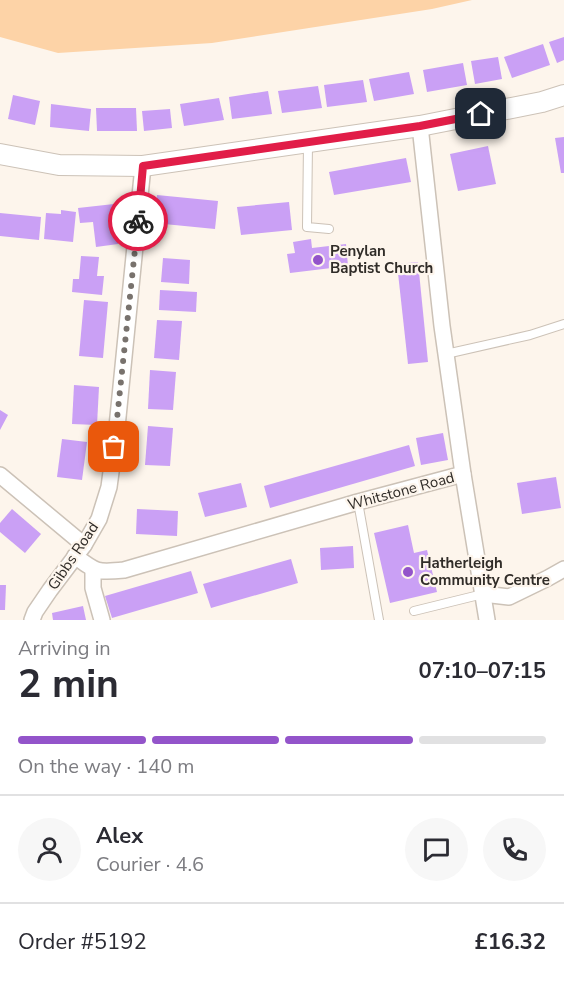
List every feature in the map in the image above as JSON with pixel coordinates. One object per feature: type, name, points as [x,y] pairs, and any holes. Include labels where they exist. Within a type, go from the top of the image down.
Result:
[{"type":"street","points":[[0,154],[59,165],[143,166],[420,126],[542,102],[564,95]]},
{"type":"street","name":"Whitstone Road","points":[[93,570],[108,572],[124,570],[463,474],[446,354],[420,126]]},
{"type":"street","name":"Gibbs Road","points":[[32,620],[35,612],[99,519],[109,487],[143,166]]},
{"type":"street","points":[[463,474],[487,620]]},
{"type":"street","points":[[0,475],[79,550],[93,570],[93,588],[102,620]]},
{"type":"street","points":[[483,594],[509,597],[549,578],[564,568]]},
{"type":"lane","points":[[308,142],[307,227],[328,229]]},
{"type":"lane","points":[[446,354],[564,324]]},
{"type":"lane","points":[[358,502],[379,620]]},
{"type":"lane","points":[[414,611],[483,594]]},
{"type":"shaded area","points":[[0,0],[472,0],[432,9],[212,43],[58,53],[0,37]]},
{"type":"building","points":[[564,37],[564,60],[557,63],[549,42]]},
{"type":"building","points":[[543,44],[550,65],[512,78],[504,57]]},
{"type":"building","points":[[498,57],[502,79],[475,84],[471,61]]},
{"type":"building","points":[[463,63],[467,85],[427,92],[423,70]]},
{"type":"building","points":[[409,72],[414,94],[374,101],[369,79]]},
{"type":"building","points":[[363,80],[367,102],[327,107],[324,85]]},
{"type":"building","points":[[318,86],[322,108],[282,113],[278,91]]},
{"type":"building","points":[[268,91],[272,114],[232,119],[229,97]]},
{"type":"building","points":[[13,95],[40,101],[35,125],[8,119]]},
{"type":"building","points":[[219,98],[224,120],[184,126],[180,104]]},
{"type":"building","points":[[51,104],[91,109],[89,131],[50,127]]},
{"type":"building","points":[[96,108],[136,108],[137,131],[97,131]]},
{"type":"building","points":[[170,109],[172,128],[144,131],[142,111]]},
{"type":"building","points":[[564,137],[564,173],[561,173],[555,138]]},
{"type":"building","points":[[488,146],[496,184],[458,191],[450,154]]},
{"type":"building","points":[[406,158],[411,182],[334,195],[329,172]]},
{"type":"building","points":[[157,195],[218,201],[215,229],[154,223]]},
{"type":"building","points":[[289,202],[292,230],[241,235],[237,207]]},
{"type":"building","points":[[123,203],[118,244],[96,247],[93,222],[80,223],[78,208]]},
{"type":"building","points":[[61,210],[76,212],[73,242],[44,239],[46,213],[61,214]]},
{"type":"building","points":[[0,213],[41,217],[39,240],[0,236]]},
{"type":"building","name":"Penylan Baptist Church","points":[[311,239],[312,248],[346,244],[348,266],[290,273],[287,254],[295,253],[293,242]]},
{"type":"building","points":[[81,256],[99,257],[97,276],[104,276],[102,295],[72,292],[73,279],[79,279]]},
{"type":"building","points":[[163,258],[190,260],[189,284],[161,282]]},
{"type":"building","points":[[418,262],[428,362],[408,364],[397,264]]},
{"type":"building","points":[[160,290],[197,292],[196,312],[159,310]]},
{"type":"building","points":[[84,300],[108,302],[103,358],[79,356]]},
{"type":"building","points":[[157,320],[182,321],[179,360],[154,358]]},
{"type":"building","points":[[150,370],[176,372],[173,410],[148,409]]},
{"type":"building","points":[[74,385],[99,387],[97,425],[72,424]]},
{"type":"building","points":[[0,410],[8,415],[0,430]]},
{"type":"building","points":[[148,426],[173,428],[170,466],[145,465]]},
{"type":"building","points":[[443,433],[448,460],[421,465],[416,438]]},
{"type":"building","points":[[62,439],[87,442],[82,480],[57,477]]},
{"type":"building","points":[[409,445],[415,466],[270,508],[264,486]]},
{"type":"building","points":[[556,477],[561,508],[522,514],[517,483]]},
{"type":"building","points":[[241,483],[247,507],[205,517],[198,493]]},
{"type":"building","points":[[12,509],[41,534],[25,553],[0,532],[0,523]]},
{"type":"building","points":[[137,509],[178,511],[177,536],[136,534]]},
{"type":"building","name":"Hatherleigh Community Centre","points":[[408,525],[414,553],[427,550],[437,592],[390,603],[374,533]]},
{"type":"building","points":[[353,546],[354,568],[321,570],[320,548]]},
{"type":"building","points":[[291,559],[298,583],[211,608],[203,584]]},
{"type":"building","points":[[191,571],[198,593],[112,618],[105,596]]},
{"type":"building","points":[[0,585],[6,585],[5,610],[0,610]]},
{"type":"building","points":[[83,606],[86,620],[53,620],[52,613]]},
{"type":"way so far","points":[[114,447],[138,221]]},
{"type":"place","name":"Penylan Baptist Church","points":[[318,260]]},
{"type":"place","name":"Hatherleigh Community Centre","points":[[408,572]]},
{"type":"route","points":[[138,221],[143,166],[420,126],[481,114]]}]
